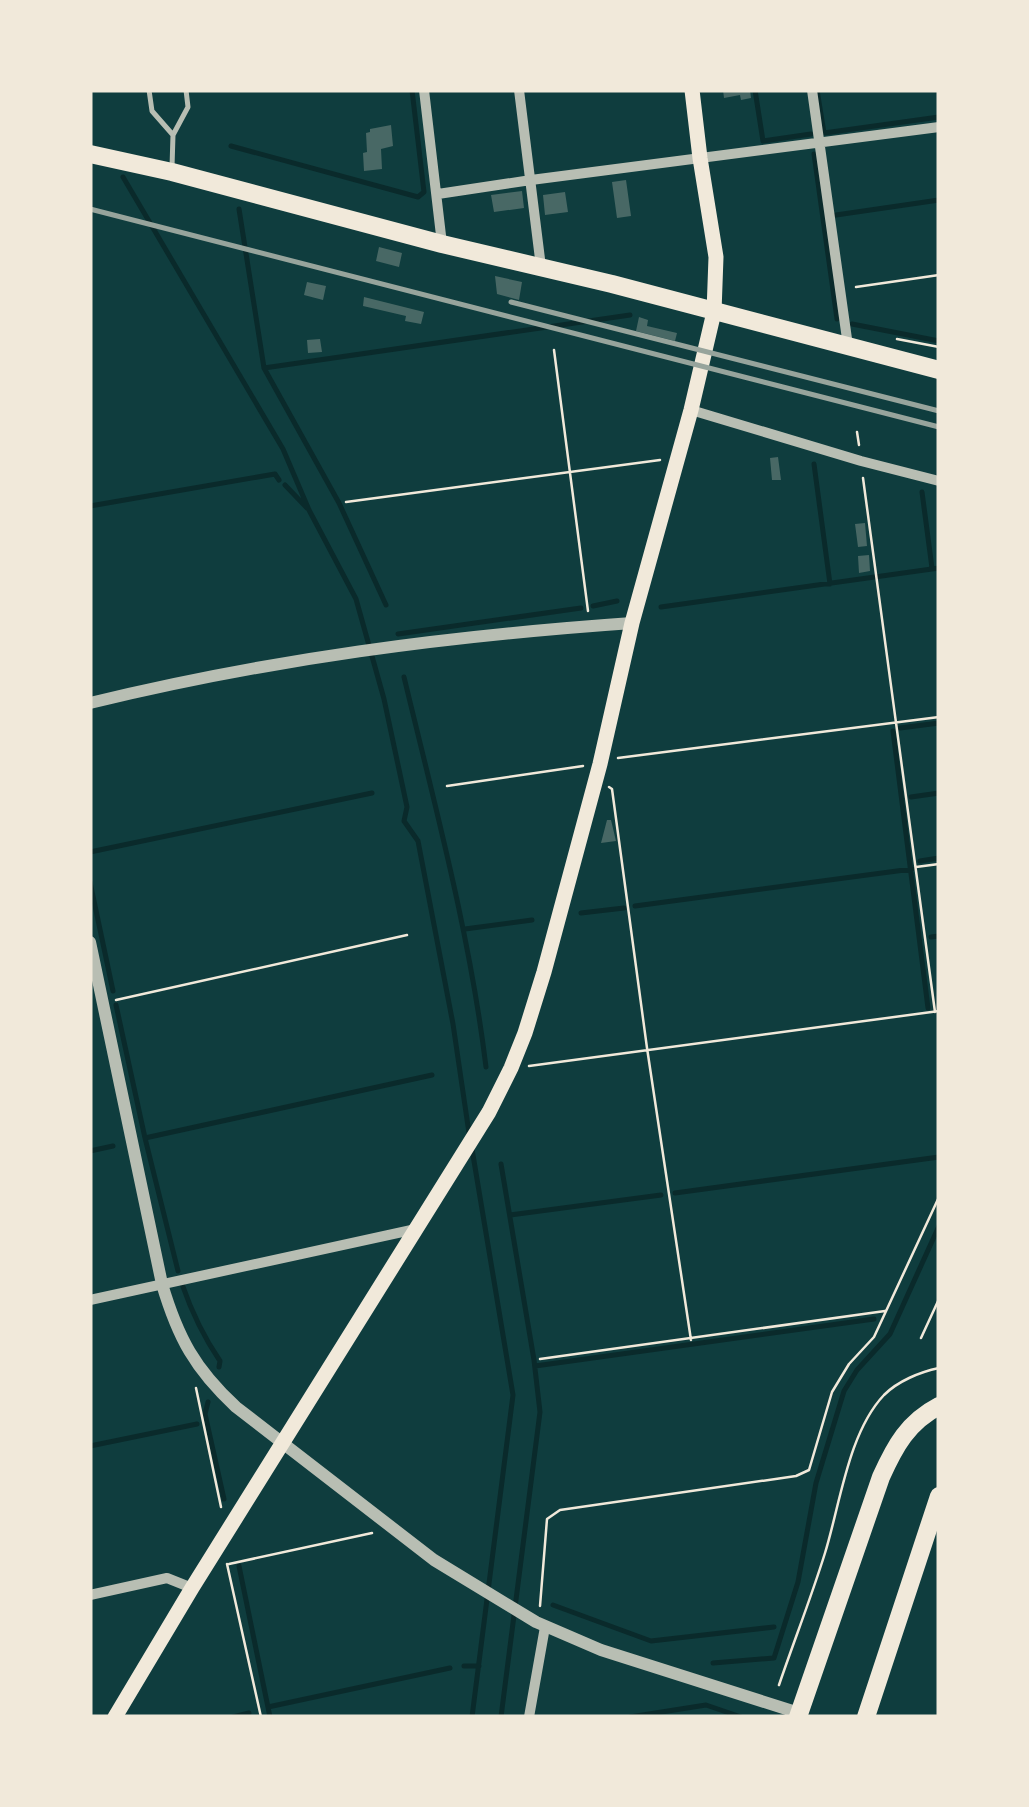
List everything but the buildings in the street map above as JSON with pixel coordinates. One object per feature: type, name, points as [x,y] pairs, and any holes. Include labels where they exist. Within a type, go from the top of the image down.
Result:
[{"type":"main road","points":[[116,1717],[192,1588],[489,1112],[525,1033],[602,767],[632,623],[714,312],[716,258],[692,90]]},
{"type":"main road","points":[[90,154],[939,370]]},
{"type":"main road","points":[[798,1715],[890,1455],[912,1424],[939,1406]]},
{"type":"main road","points":[[866,1717],[939,1496]]},
{"type":"street","points":[[424,90],[442,244]]},
{"type":"street","points":[[519,90],[541,267]]},
{"type":"street","points":[[812,90],[848,346]]},
{"type":"street","points":[[438,194],[939,127]]},
{"type":"street","points":[[691,410],[939,480]]},
{"type":"street","points":[[90,703],[206,676],[390,646],[632,623]]},
{"type":"street","points":[[90,942],[162,1284],[188,1352],[213,1385],[434,1560],[536,1622],[601,1650],[798,1715]]},
{"type":"street","points":[[90,1300],[417,1229]]},
{"type":"street","points":[[90,1596],[168,1578],[192,1588]]},
{"type":"street","points":[[528,1717],[536,1622]]},
{"type":"lane","points":[[149,90],[152,112],[173,135]]},
{"type":"lane","points":[[172,172],[173,135],[188,107],[186,90]]},
{"type":"path","points":[[840,289],[939,275]]},
{"type":"path","points":[[554,350],[590,626]]},
{"type":"path","points":[[346,502],[676,458]]},
{"type":"path","points":[[511,1068],[937,1012],[861,461]]},
{"type":"path","points":[[447,786],[602,767],[939,716]]},
{"type":"path","points":[[602,767],[612,789],[691,1340]]},
{"type":"path","points":[[916,867],[939,864]]},
{"type":"path","points":[[104,1002],[407,935]]},
{"type":"path","points":[[536,1622],[547,1519],[560,1510],[796,1476],[809,1470],[832,1392],[874,1337],[939,1196]]},
{"type":"path","points":[[922,1338],[939,1299]]},
{"type":"path","points":[[540,1359],[888,1311]]},
{"type":"path","points":[[779,1686],[826,1551],[857,1440],[882,1397],[903,1382],[939,1368]]},
{"type":"path","points":[[195,1384],[261,1717]]},
{"type":"path","points":[[228,1565],[393,1528]]},
{"type":"waterway","points":[[231,146],[418,197],[424,192],[412,90]]},
{"type":"waterway","points":[[755,90],[763,141],[811,134]]},
{"type":"waterway","points":[[817,90],[824,133],[939,117]]},
{"type":"waterway","points":[[814,154],[837,319]]},
{"type":"waterway","points":[[123,177],[283,449],[309,510],[356,599],[384,699],[407,807],[404,821],[418,841],[469,1133]]},
{"type":"waterway","points":[[836,215],[939,200]]},
{"type":"waterway","points":[[239,209],[264,368],[339,503],[386,605]]},
{"type":"waterway","points":[[264,368],[630,315]]},
{"type":"waterway","points":[[852,324],[939,341]]},
{"type":"waterway","points":[[814,464],[830,584]]},
{"type":"waterway","points":[[90,506],[275,474],[279,480]]},
{"type":"waterway","points":[[285,485],[307,508]]},
{"type":"waterway","points":[[922,492],[932,568]]},
{"type":"waterway","points":[[661,607],[939,568]]},
{"type":"waterway","points":[[593,606],[617,601]]},
{"type":"waterway","points":[[398,634],[581,608]]},
{"type":"waterway","points":[[404,677],[461,920],[486,1067]]},
{"type":"waterway","points":[[900,728],[939,723]]},
{"type":"waterway","points":[[893,731],[928,1008]]},
{"type":"waterway","points":[[90,852],[372,793]]},
{"type":"waterway","points":[[911,797],[939,793]]},
{"type":"waterway","points":[[920,861],[939,858]]},
{"type":"waterway","points":[[635,906],[912,869]]},
{"type":"waterway","points":[[90,882],[113,991]]},
{"type":"waterway","points":[[581,913],[624,908]]},
{"type":"waterway","points":[[465,929],[532,920]]},
{"type":"waterway","points":[[931,937],[939,936]]},
{"type":"waterway","points":[[116,1005],[178,1271]]},
{"type":"waterway","points":[[145,1138],[432,1075]]},
{"type":"waterway","points":[[90,1151],[113,1146]]},
{"type":"waterway","points":[[472,1149],[513,1395],[472,1717]]},
{"type":"waterway","points":[[675,1193],[939,1157]]},
{"type":"waterway","points":[[501,1164],[540,1412],[501,1717]]},
{"type":"waterway","points":[[510,1215],[661,1195]]},
{"type":"waterway","points":[[713,1663],[774,1658],[798,1582],[816,1483],[844,1391],[857,1370],[890,1334],[939,1226]]},
{"type":"waterway","points":[[182,1284],[198,1324],[220,1361],[219,1367]]},
{"type":"waterway","points":[[535,1366],[874,1319]]},
{"type":"waterway","points":[[208,1402],[205,1414],[224,1499]]},
{"type":"waterway","points":[[90,1446],[197,1424]]},
{"type":"waterway","points":[[239,1566],[270,1717]]},
{"type":"waterway","points":[[553,1605],[651,1641],[774,1627]]},
{"type":"waterway","points":[[464,1666],[479,1666]]},
{"type":"waterway","points":[[268,1707],[450,1668]]},
{"type":"waterway","points":[[630,1717],[706,1705],[741,1717]]},
{"type":"waterway","points":[[233,1717],[249,1713]]},
{"type":"railway","points":[[90,209],[939,427]]},
{"type":"railway","points":[[511,302],[939,411]]}]
